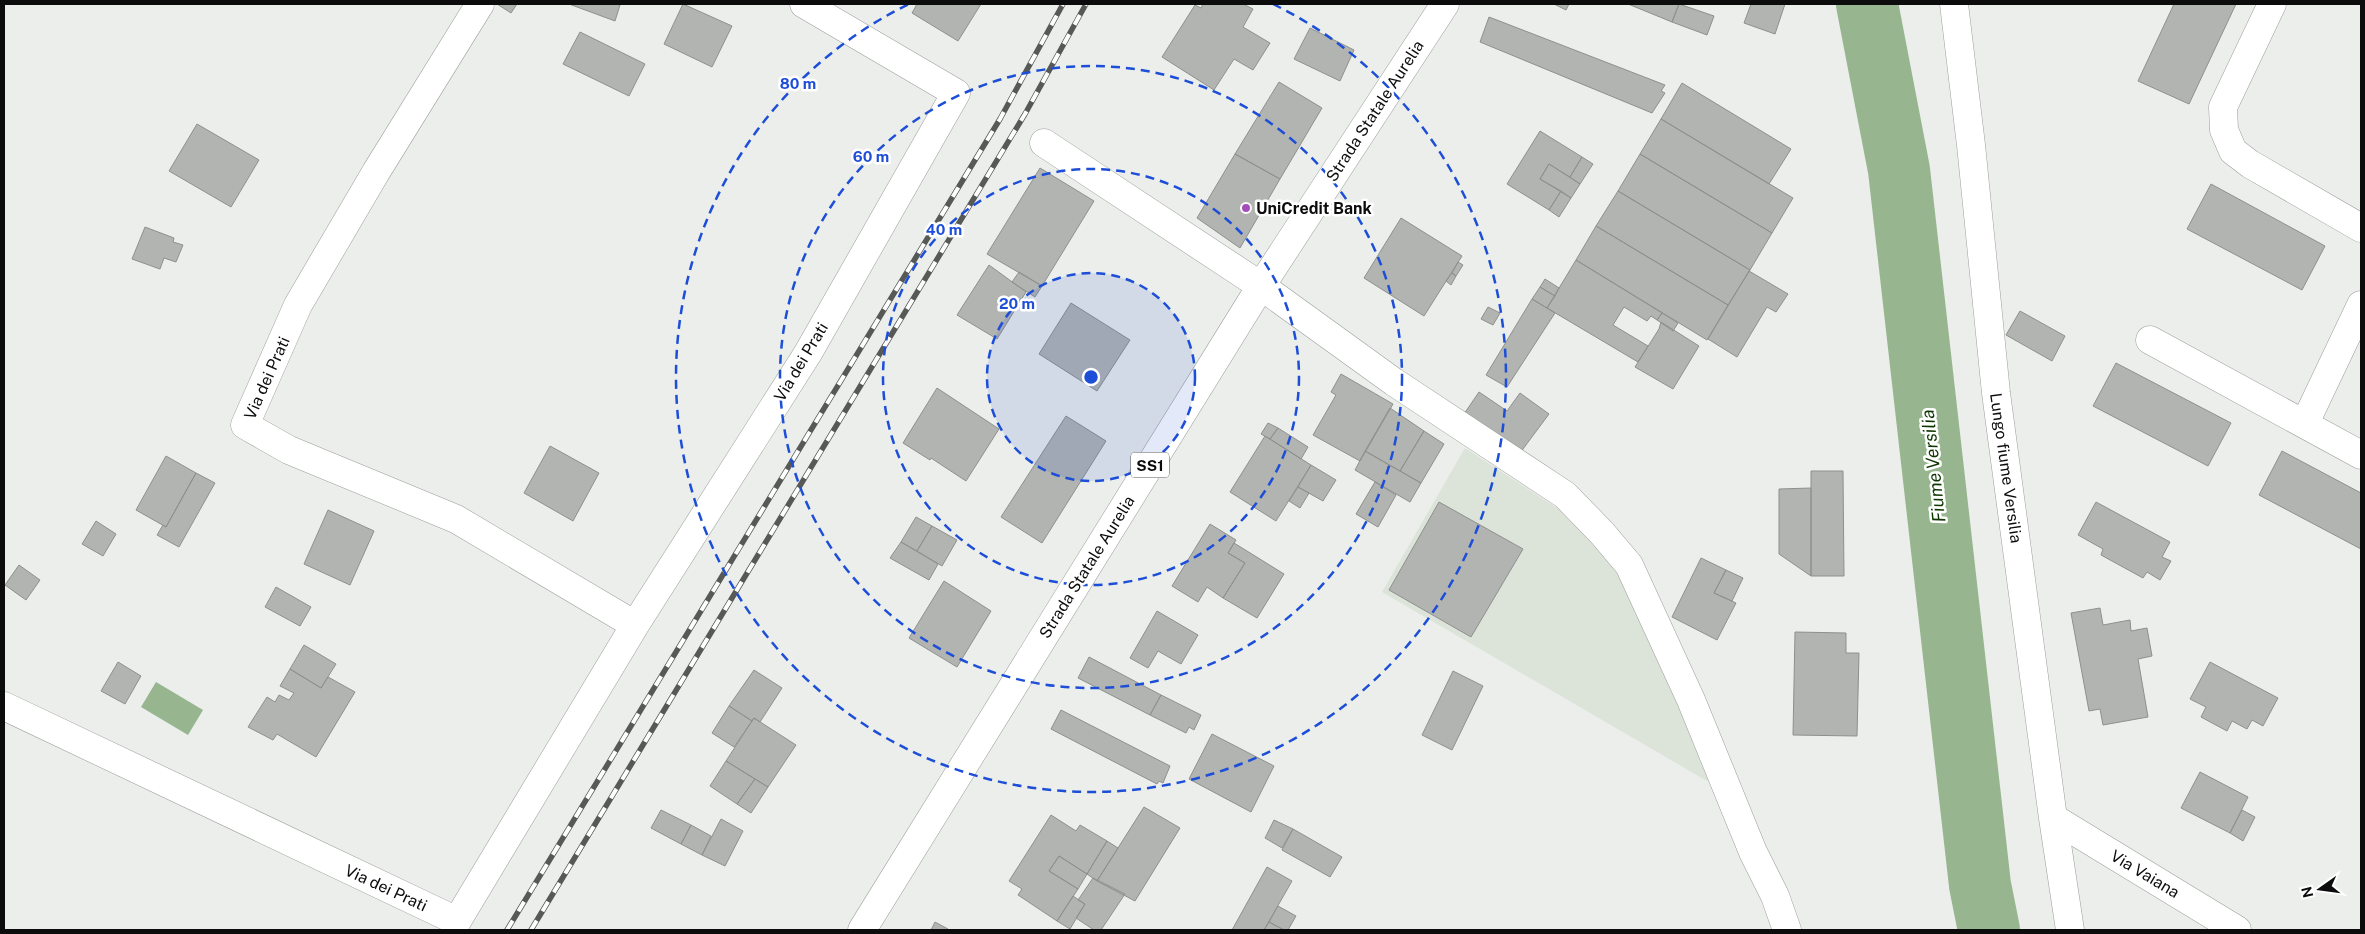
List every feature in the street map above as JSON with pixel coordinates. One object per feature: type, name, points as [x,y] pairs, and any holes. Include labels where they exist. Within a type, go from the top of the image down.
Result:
[{"type":"street","name":"Via dei Prati","points":[[480,4],[376,172],[298,305],[245,425],[289,450],[456,519],[635,625]]},
{"type":"street","name":"Via dei Prati","points":[[4,706],[457,921],[635,625],[808,353],[956,93],[804,4]]},
{"type":"street","name":"Strada Statale Aurelia","points":[[862,930],[1261,286],[1445,4]]},
{"type":"street","name":"Lungo fiume Versilia","points":[[1954,4],[1971,144],[1996,393],[2053,818],[2070,930]]},
{"type":"street","points":[[2272,4],[2223,107],[2224,130],[2233,151],[2250,164],[2361,228]]},
{"type":"street","points":[[1044,143],[1261,286],[1394,382],[1565,495],[1602,532],[1629,565],[1691,700],[1753,852],[1775,896],[1787,930]]},
{"type":"street","points":[[2306,423],[2361,305]]},
{"type":"street","points":[[2150,340],[2306,423],[2361,455]]},
{"type":"street","name":"Via Vaiana","points":[[2053,818],[2237,930]]},
{"type":"shaded area","points":[[1465,448],[1566,514],[1593,536],[1624,580],[1712,772],[1707,781],[1382,592]]},
{"type":"shaded area","points":[[156,682],[203,710],[188,735],[141,707]]},
{"type":"building","points":[[497,4],[517,4],[511,13]]},
{"type":"building","points":[[569,4],[616,4],[620,5],[615,21]]},
{"type":"building","points":[[683,4],[732,26],[712,67],[664,44]]},
{"type":"building","points":[[917,4],[981,4],[958,41],[912,13]]},
{"type":"building","points":[[1203,4],[1243,4],[1253,9],[1243,27],[1270,43],[1253,70],[1234,59],[1214,90],[1162,57],[1195,5],[1201,8]]},
{"type":"building","points":[[1554,4],[1569,4],[1566,10]]},
{"type":"building","points":[[1628,4],[1679,4],[1672,22]]},
{"type":"building","points":[[1679,4],[1714,16],[1707,35],[1672,22]]},
{"type":"building","points":[[1751,4],[1785,4],[1775,34],[1744,23]]},
{"type":"building","points":[[2174,4],[2236,4],[2189,104],[2138,81]]},
{"type":"building","points":[[1489,17],[1665,85],[1661,91],[1665,93],[1652,113],[1480,42]]},
{"type":"building","points":[[1310,28],[1354,50],[1340,81],[1294,59]]},
{"type":"building","points":[[580,32],[645,64],[629,96],[563,64]]},
{"type":"building","points":[[1279,82],[1322,108],[1280,179],[1235,154]]},
{"type":"building","points":[[1682,83],[1791,149],[1769,184],[1661,119]]},
{"type":"building","points":[[1661,119],[1793,198],[1772,233],[1640,154]]},
{"type":"building","points":[[197,124],[259,160],[231,207],[169,171]]},
{"type":"building","points":[[1540,131],[1582,157],[1570,177],[1549,164],[1540,179],[1561,191],[1549,210],[1507,184]]},
{"type":"building","points":[[1235,154],[1280,179],[1240,248],[1197,218]]},
{"type":"building","points":[[1640,154],[1772,233],[1750,270],[1618,191]]},
{"type":"building","points":[[1582,157],[1593,164],[1580,184],[1570,177]]},
{"type":"building","points":[[1549,164],[1580,184],[1571,198],[1540,179]]},
{"type":"building","points":[[1040,168],[1094,201],[1042,286],[987,254]]},
{"type":"building","points":[[2211,184],[2325,246],[2302,290],[2187,229]]},
{"type":"building","points":[[1561,191],[1571,198],[1559,217],[1549,210]]},
{"type":"building","points":[[1618,191],[1750,270],[1728,305],[1596,226]]},
{"type":"building","points":[[1401,218],[1462,256],[1424,316],[1364,278]]},
{"type":"building","points":[[1596,226],[1728,305],[1707,340],[1576,260]]},
{"type":"building","points":[[145,227],[174,238],[173,242],[183,245],[176,262],[164,258],[160,269],[132,259]]},
{"type":"building","points":[[1576,260],[1662,313],[1657,320],[1651,316],[1647,321],[1624,307],[1613,325],[1648,346],[1638,362],[1547,308]]},
{"type":"building","points":[[1458,262],[1463,265],[1456,276],[1452,273]]},
{"type":"building","points":[[989,265],[1026,292],[997,339],[957,315]]},
{"type":"building","points":[[1749,271],[1788,294],[1776,312],[1767,307],[1737,357],[1708,339]]},
{"type":"building","points":[[1019,272],[1042,286],[1035,297],[1012,282]]},
{"type":"building","points":[[1452,273],[1456,276],[1451,285],[1446,281]]},
{"type":"building","points":[[1545,279],[1559,288],[1555,296],[1540,287]]},
{"type":"building","points":[[1540,287],[1555,296],[1547,308],[1532,299]]},
{"type":"building","points":[[1532,299],[1555,313],[1507,387],[1486,375]]},
{"type":"building","points":[[1071,303],[1130,340],[1097,391],[1039,354]]},
{"type":"building","points":[[1488,307],[1500,313],[1493,325],[1481,319]]},
{"type":"building","points":[[2020,311],[2065,336],[2052,361],[2006,335]]},
{"type":"building","points":[[1662,313],[1678,323],[1673,331],[1657,320]]},
{"type":"building","points":[[1661,322],[1699,346],[1673,389],[1635,367],[1659,329]]},
{"type":"building","points":[[2116,363],[2231,423],[2208,466],[2093,406]]},
{"type":"building","points":[[1341,374],[1393,404],[1360,461],[1313,435],[1336,395],[1331,392]]},
{"type":"building","points":[[937,388],[999,429],[966,481],[931,458],[930,460],[903,443]]},
{"type":"building","points":[[1479,392],[1507,411],[1520,393],[1549,414],[1520,453],[1464,414]]},
{"type":"building","points":[[1390,408],[1424,431],[1400,471],[1365,451]]},
{"type":"building","points":[[1066,416],[1106,441],[1042,543],[1001,517]]},
{"type":"building","points":[[1268,423],[1278,428],[1270,439],[1261,434]]},
{"type":"building","points":[[1278,428],[1308,447],[1301,459],[1270,439]]},
{"type":"building","points":[[1424,431],[1444,444],[1421,483],[1400,471]]},
{"type":"building","points":[[1265,436],[1311,465],[1276,521],[1230,492]]},
{"type":"building","points":[[550,446],[599,473],[573,521],[524,493]]},
{"type":"building","points":[[1365,451],[1421,483],[1410,502],[1355,470]]},
{"type":"building","points":[[2282,451],[2361,493],[2361,549],[2259,495]]},
{"type":"building","points":[[166,456],[196,473],[166,527],[136,510]]},
{"type":"building","points":[[1311,465],[1336,480],[1323,501],[1298,487]]},
{"type":"building","points":[[1811,471],[1843,471],[1844,576],[1811,576]]},
{"type":"building","points":[[196,473],[215,483],[179,547],[157,535],[163,525],[166,527]]},
{"type":"building","points":[[1375,482],[1396,495],[1378,527],[1356,514]]},
{"type":"building","points":[[1298,487],[1309,493],[1300,508],[1289,501]]},
{"type":"building","points":[[1811,488],[1811,576],[1779,554],[1779,489]]},
{"type":"building","points":[[1439,502],[1523,549],[1471,637],[1389,590]]},
{"type":"building","points":[[2096,502],[2170,542],[2162,557],[2171,561],[2160,580],[2147,572],[2143,578],[2101,555],[2103,549],[2078,535]]},
{"type":"building","points":[[328,510],[374,531],[350,585],[304,564]]},
{"type":"building","points":[[916,517],[932,526],[917,551],[901,542]]},
{"type":"building","points":[[96,521],[116,534],[103,556],[82,544]]},
{"type":"building","points":[[1210,524],[1236,540],[1228,553],[1245,563],[1223,598],[1207,587],[1198,602],[1172,586]]},
{"type":"building","points":[[932,526],[957,540],[942,566],[917,551]]},
{"type":"building","points":[[901,542],[938,564],[929,580],[890,558]]},
{"type":"building","points":[[1234,543],[1284,574],[1257,618],[1223,598],[1245,563],[1228,553]]},
{"type":"building","points":[[1701,558],[1726,570],[1714,593],[1736,603],[1717,640],[1672,617]]},
{"type":"building","points":[[19,565],[40,580],[26,600],[5,585]]},
{"type":"building","points":[[1726,570],[1743,578],[1732,601],[1714,593]]},
{"type":"building","points":[[944,581],[991,611],[957,667],[909,638]]},
{"type":"building","points":[[276,587],[311,607],[300,626],[265,607]]},
{"type":"building","points":[[2100,608],[2103,625],[2130,620],[2131,631],[2147,628],[2152,656],[2138,659],[2148,717],[2103,725],[2100,709],[2089,711],[2071,613]]},
{"type":"building","points":[[1157,611],[1198,635],[1181,664],[1158,651],[1148,668],[1130,658]]},
{"type":"building","points":[[1795,632],[1846,633],[1846,653],[1859,653],[1857,736],[1793,735]]},
{"type":"building","points":[[304,645],[336,664],[321,688],[290,669]]},
{"type":"building","points":[[1089,657],[1161,695],[1150,715],[1078,678]]},
{"type":"building","points":[[118,662],[141,676],[125,704],[101,691]]},
{"type":"building","points":[[2210,662],[2278,698],[2263,726],[2252,720],[2247,729],[2232,721],[2227,731],[2201,717],[2206,707],[2190,699]]},
{"type":"building","points":[[290,669],[321,688],[328,677],[355,692],[316,757],[277,734],[273,740],[248,727],[267,697],[275,702],[279,695],[289,700],[294,693],[280,686]]},
{"type":"building","points":[[754,670],[782,688],[760,722],[754,718],[752,721],[729,706]]},
{"type":"building","points":[[1453,671],[1483,686],[1452,750],[1422,735]]},
{"type":"building","points":[[1161,695],[1201,715],[1194,730],[1189,727],[1186,733],[1150,715]]},
{"type":"building","points":[[729,706],[752,721],[734,747],[712,733]]},
{"type":"building","points":[[1061,710],[1170,766],[1163,783],[1159,781],[1157,784],[1051,729]]},
{"type":"building","points":[[754,718],[796,745],[768,787],[726,761]]},
{"type":"building","points":[[1212,734],[1274,766],[1251,812],[1189,779]]},
{"type":"building","points":[[726,761],[755,779],[737,804],[710,786]]},
{"type":"building","points":[[2200,772],[2248,797],[2230,833],[2181,808]]},
{"type":"building","points":[[755,779],[768,787],[751,813],[737,804]]},
{"type":"building","points":[[1144,807],[1180,828],[1135,901],[1097,881]]},
{"type":"building","points":[[661,810],[691,825],[681,844],[651,828]]},
{"type":"building","points":[[2242,810],[2255,817],[2243,841],[2230,833]]},
{"type":"building","points":[[1051,815],[1076,831],[1080,825],[1107,841],[1087,874],[1059,856],[1049,871],[1078,889],[1057,921],[1018,895],[1022,889],[1009,881]]},
{"type":"building","points":[[721,819],[743,831],[725,866],[702,855]]},
{"type":"building","points":[[1274,820],[1293,829],[1282,848],[1265,838]]},
{"type":"building","points":[[691,825],[711,836],[702,855],[681,844]]},
{"type":"building","points":[[1293,829],[1342,857],[1330,877],[1282,850]]},
{"type":"building","points":[[1107,841],[1118,848],[1097,881],[1087,874]]},
{"type":"building","points":[[1059,856],[1087,874],[1078,889],[1049,871]]},
{"type":"building","points":[[1267,867],[1292,881],[1264,930],[1232,930]]},
{"type":"building","points":[[1093,878],[1125,894],[1101,930],[1094,930],[1076,918],[1085,904],[1078,900]]},
{"type":"building","points":[[1073,896],[1085,904],[1070,929],[1057,921]]},
{"type":"building","points":[[1278,906],[1296,916],[1288,930],[1284,930],[1269,922]]},
{"type":"building","points":[[935,922],[948,929],[931,930]]},
{"type":"building","points":[[1269,922],[1284,930],[1264,930]]},
{"type":"waterway","name":"Fiume Versilia","points":[[1867,4],[1899,170],[1980,885],[1989,930]]},
{"type":"railway","points":[[507,930],[1000,119],[1063,4]]},
{"type":"railway","points":[[531,930],[1025,114],[1086,4]]},
{"type":"place","name":"UniCredit Bank","points":[[1246,208]]}]
